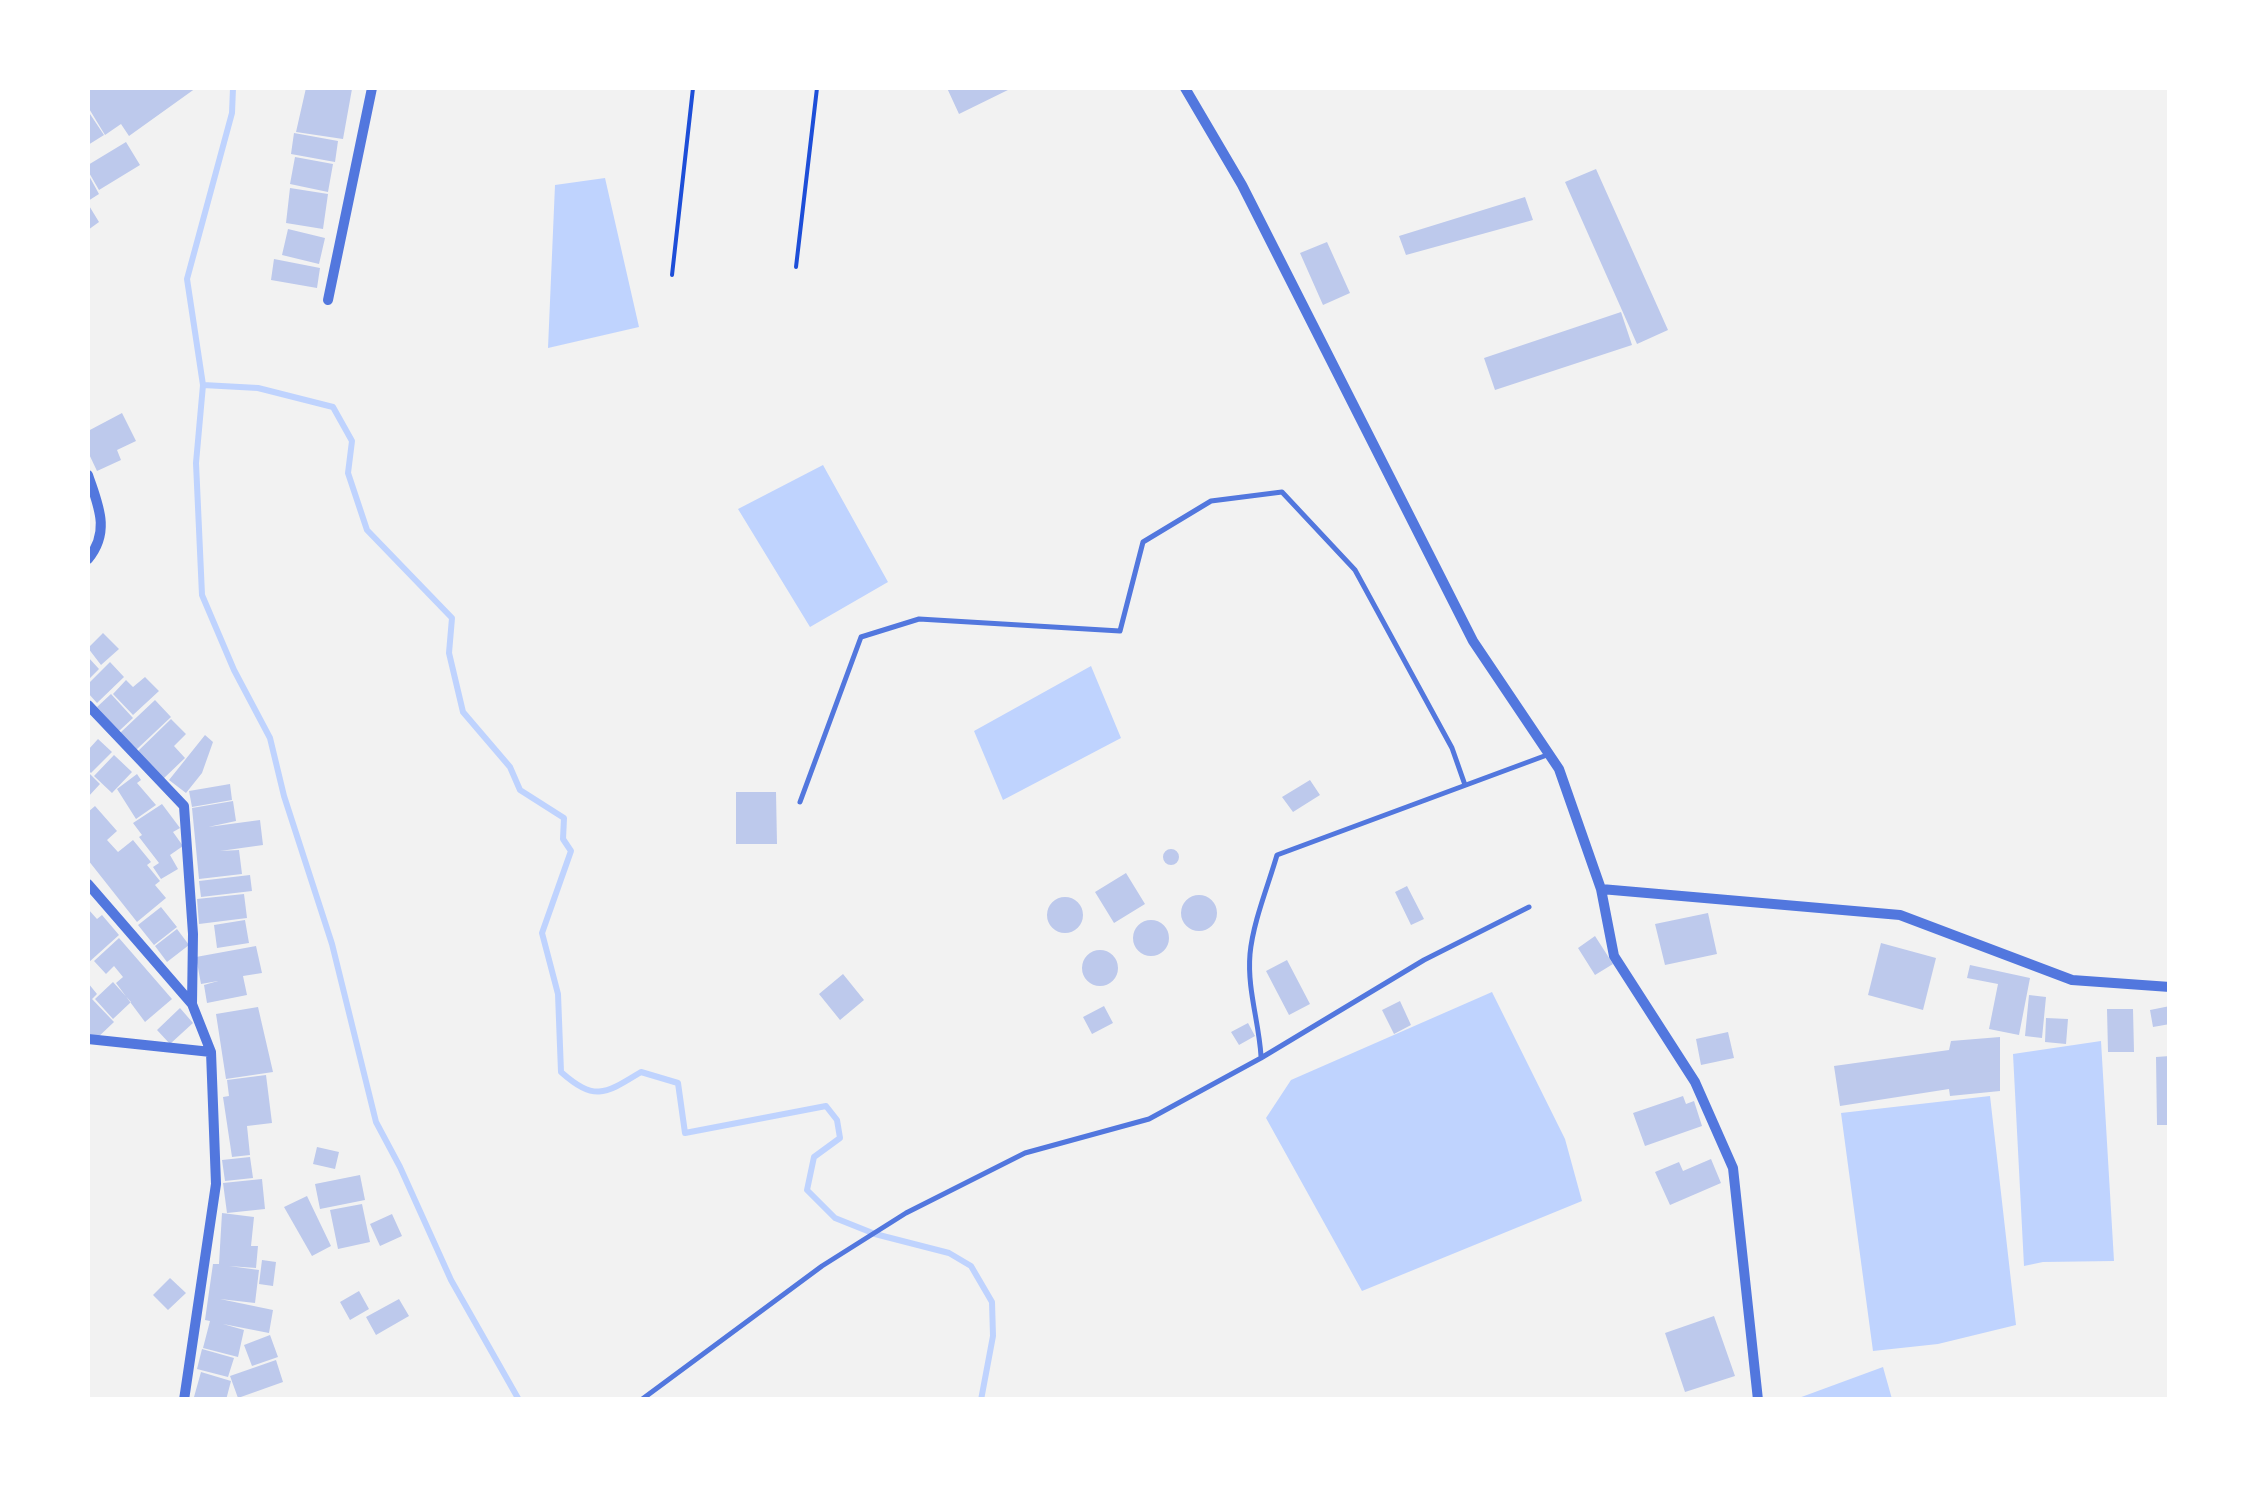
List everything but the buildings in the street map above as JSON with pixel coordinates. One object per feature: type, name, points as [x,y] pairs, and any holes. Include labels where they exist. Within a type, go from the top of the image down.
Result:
[{"type":"street","points":[[328,300],[372,88]]},
{"type":"street","points":[[1185,88],[1242,184],[1474,640],[1560,769],[1601,889],[1614,956],[1696,1082],[1733,1168],[1758,1400]]},
{"type":"street","points":[[88,476],[103,518],[88,559]]},
{"type":"street","points":[[88,705],[184,806],[192,1004]]},
{"type":"street","points":[[88,884],[192,1004],[210,1052],[216,1184],[184,1400]]},
{"type":"street","points":[[1601,889],[1900,915],[2072,980],[2170,987]]},
{"type":"street","points":[[88,1039],[210,1052]]},
{"type":"lane","points":[[800,802],[861,637],[919,619],[1120,631],[1143,542],[1211,500],[1282,492],[1355,570],[1452,748],[1464,784]]},
{"type":"lane","points":[[1261,1058],[1260,1032],[1252,1005],[1250,953],[1277,855],[1550,754]]},
{"type":"lane","points":[[641,1400],[822,1266],[938,1195],[1025,1153],[1149,1119],[1261,1058],[1424,960],[1529,906]]},
{"type":"path","points":[[672,275],[693,88]]},
{"type":"path","points":[[796,266],[817,88]]},
{"type":"water","points":[[605,178],[639,327],[548,348],[555,185]]},
{"type":"water","points":[[823,465],[888,582],[810,627],[738,509]]},
{"type":"water","points":[[1091,666],[1121,738],[1003,800],[974,731]]},
{"type":"water","points":[[1492,992],[1565,1139],[1582,1201],[1362,1291],[1266,1118],[1291,1080]]},
{"type":"water","points":[[2101,1041],[2114,1261],[2024,1266],[2013,1054]]},
{"type":"water","points":[[1990,1096],[2016,1325],[1938,1344],[1873,1351],[1841,1113]]},
{"type":"water","points":[[1883,1367],[1892,1399],[1796,1399]]},
{"type":"waterway","points":[[233,88],[232,113],[187,279],[203,385],[196,463],[202,595],[234,670],[270,738],[284,796],[332,944],[376,1122],[451,1280],[519,1400]]},
{"type":"waterway","points":[[203,385],[258,388],[333,407],[352,441],[348,473],[367,530],[452,618],[449,653],[463,712],[510,767],[520,790],[564,818],[563,839],[571,851],[542,933],[558,994],[561,1072],[583,1088],[600,1092],[641,1072],[678,1083],[685,1133],[826,1106],[837,1120],[840,1138],[814,1157],[807,1190],[835,1218],[875,1234],[949,1253],[971,1266],[992,1302],[993,1336],[981,1400]]}]
